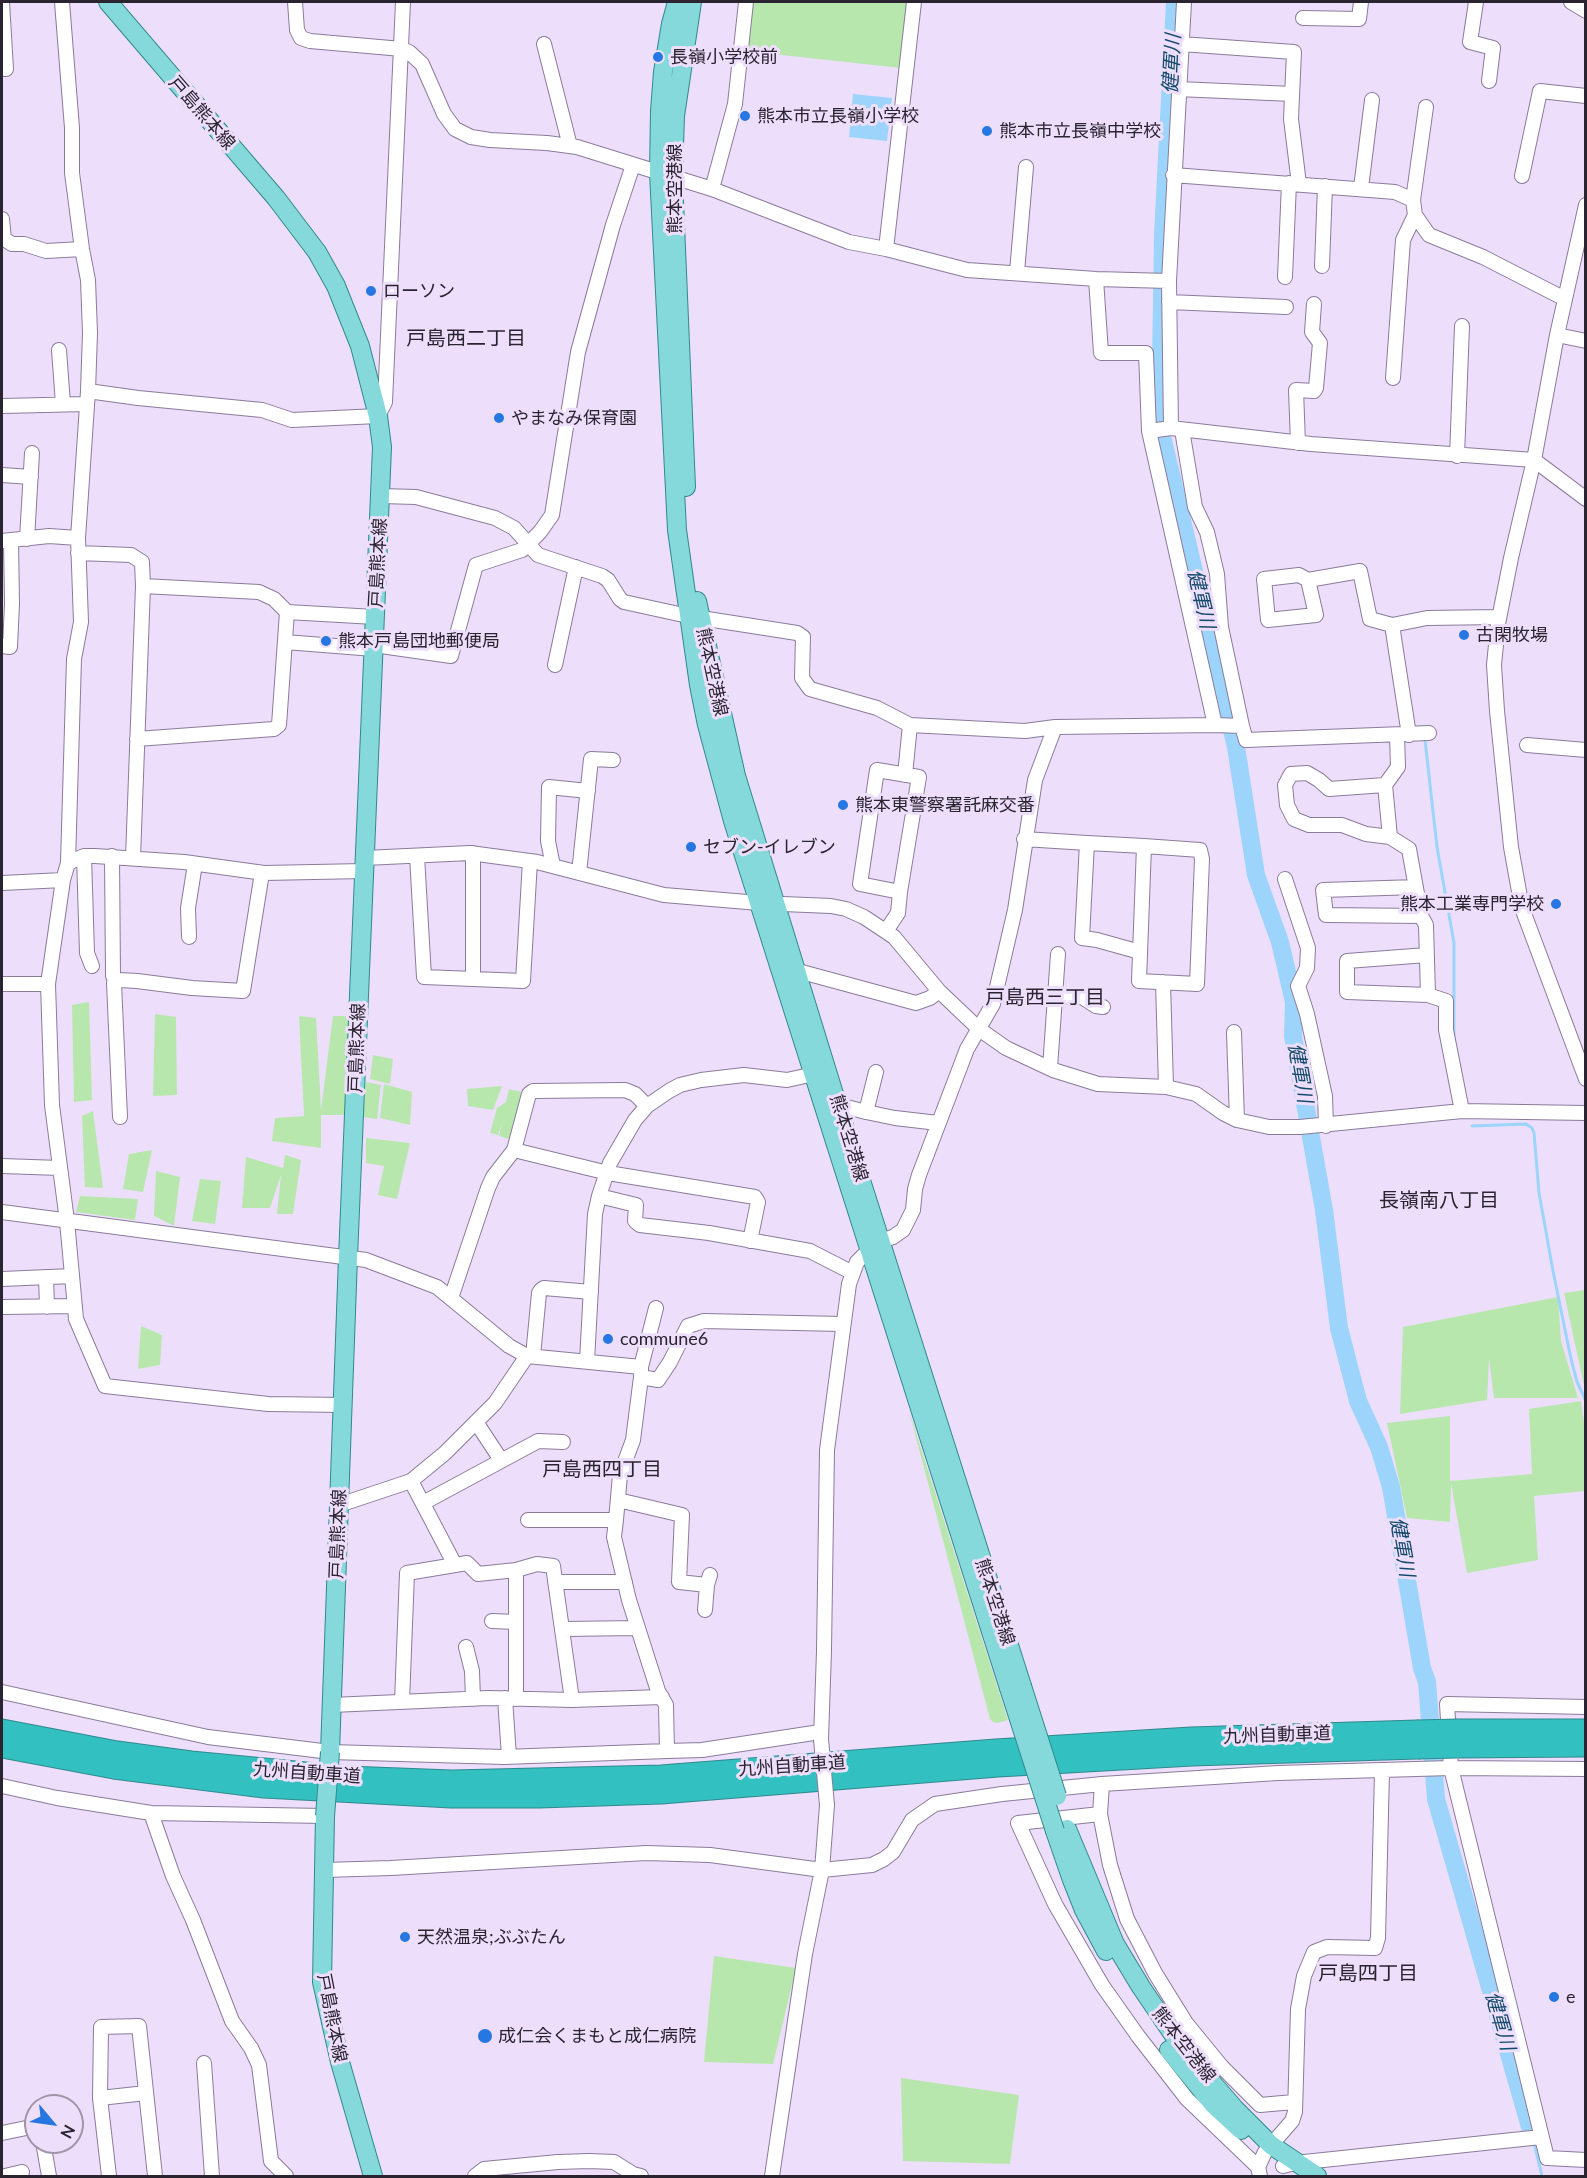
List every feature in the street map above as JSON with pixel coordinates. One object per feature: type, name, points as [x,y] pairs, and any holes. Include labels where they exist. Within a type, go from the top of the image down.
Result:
[{"type":"highway","name":"九州自動車道","points":[[2,1730],[117,1752],[202,1764],[347,1777],[452,1780],[661,1776],[996,1750],[1180,1739],[1457,1739],[1586,1746]]},
{"type":"highway","name":"九州自動車道","points":[[1457,1739],[1586,1730]]},
{"type":"highway","name":"九州自動車道","points":[[2,1747],[114,1768],[264,1787],[440,1796],[517,1797],[661,1793],[998,1766],[1418,1739]]},
{"type":"main road","name":"戸島熊本線","points":[[108,2],[276,198],[317,252],[348,312],[360,346],[378,416],[382,447],[348,1257],[332,1706],[325,1816],[322,1936],[322,1982],[325,1999],[340,2062],[373,2176]]},
{"type":"main road","name":"熊本空港線","points":[[677,2],[663,72],[660,111],[694,617],[767,903],[814,1074],[875,1245]]},
{"type":"main road","name":"熊本空港線","points":[[666,175],[692,2]]},
{"type":"main road","name":"熊本空港線","points":[[767,903],[798,971],[839,1105],[875,1245],[880,1285],[1015,1687],[1061,1830],[1072,1880],[1084,1910],[1118,1972],[1181,2066],[1214,2105],[1263,2160],[1317,2176]]},
{"type":"street","points":[[2,2],[6,69],[2,69]]},
{"type":"street","points":[[62,2],[72,129],[72,174],[88,280],[88,397],[78,538],[81,622],[74,659],[68,863],[63,880],[48,984],[52,1105],[67,1221],[76,1319],[105,1386],[268,1404],[344,1404]]},
{"type":"street","points":[[295,2],[297,30],[302,38],[310,41],[402,49],[409,52],[422,64],[444,114],[455,129],[471,137],[547,142],[570,146],[712,189],[849,242],[967,270],[1169,282]]},
{"type":"street","points":[[2,406],[63,404],[88,397],[138,398],[262,410],[292,420],[378,416],[385,402],[403,2]]},
{"type":"street","points":[[712,189],[735,104],[746,2]]},
{"type":"street","points":[[886,249],[914,2]]},
{"type":"street","points":[[1184,2],[1169,282],[1176,429],[1195,507],[1207,532],[1217,574],[1221,627],[1245,740],[1430,733]]},
{"type":"street","points":[[1303,18],[1359,20],[1361,2]]},
{"type":"street","points":[[1476,2],[1470,42],[1493,48],[1490,81]]},
{"type":"street","points":[[1571,2],[1586,11]]},
{"type":"street","points":[[544,44],[570,146]]},
{"type":"street","points":[[1181,44],[1294,52],[1291,118],[1294,184],[1285,277]]},
{"type":"street","points":[[1178,89],[1292,94]]},
{"type":"street","points":[[1522,176],[1540,91],[1586,96]]},
{"type":"street","points":[[1361,188],[1372,100]]},
{"type":"street","points":[[1426,107],[1413,200],[1415,214],[1429,235],[1483,257],[1565,299]]},
{"type":"street","points":[[285,642],[374,647],[451,656],[476,565],[522,550],[540,532],[552,514],[578,352],[613,225],[633,165]]},
{"type":"street","points":[[1017,272],[1026,167]]},
{"type":"street","points":[[1173,175],[1361,188],[1395,192],[1413,200]]},
{"type":"street","points":[[1322,266],[1325,186]]},
{"type":"street","points":[[1586,205],[1557,335],[1534,460],[1510,558],[1499,617],[1494,665],[1511,847],[1522,908],[1586,1079]]},
{"type":"street","points":[[1393,378],[1403,240],[1415,214]]},
{"type":"street","points":[[2,219],[4,239],[12,244],[24,244],[46,251],[82,249]]},
{"type":"street","points":[[1096,279],[1101,353],[1146,353],[1149,431],[1215,725]]},
{"type":"street","points":[[1169,302],[1286,307]]},
{"type":"street","points":[[1298,443],[1296,390],[1314,391],[1316,388],[1320,343],[1312,332],[1314,304]]},
{"type":"street","points":[[1457,456],[1462,326]]},
{"type":"street","points":[[1557,335],[1586,341]]},
{"type":"street","points":[[59,350],[63,404]]},
{"type":"street","points":[[1149,431],[1176,429],[1298,443],[1534,460],[1586,499]]},
{"type":"street","points":[[27,538],[32,453]]},
{"type":"street","points":[[2,475],[31,477]]},
{"type":"street","points":[[381,496],[416,497],[495,518],[513,528],[538,555],[608,580],[624,602],[694,617],[797,633],[803,637],[802,678],[810,689],[877,708],[910,725],[1025,731],[1055,727],[1242,726]]},
{"type":"street","points":[[2,646],[10,647],[12,604],[6,540],[49,536],[78,538]]},
{"type":"street","points":[[78,553],[131,555],[142,562],[133,858]]},
{"type":"street","points":[[555,665],[576,567]]},
{"type":"street","points":[[1308,580],[1316,615],[1268,620],[1264,579],[1299,575],[1308,580],[1360,571],[1370,619],[1392,625],[1427,618],[1499,617]]},
{"type":"street","points":[[143,586],[259,592],[274,598],[287,612],[375,617]]},
{"type":"street","points":[[137,739],[274,729],[279,725],[287,612]]},
{"type":"street","points":[[1390,837],[1385,785],[1398,767],[1403,735],[1392,625]]},
{"type":"street","points":[[905,775],[910,725]]},
{"type":"street","points":[[772,2176],[805,1954],[822,1870],[826,1805],[820,1736],[825,1651],[827,1450],[849,1284],[857,1262],[875,1245],[903,1230],[913,1210],[915,1189],[966,1049],[993,1004],[1015,910],[1024,839],[1035,780],[1055,727]]},
{"type":"street","points":[[1527,745],[1586,750]]},
{"type":"street","points":[[579,873],[591,759],[613,760]]},
{"type":"street","points":[[886,931],[898,913],[919,777],[877,770],[860,884],[900,892]]},
{"type":"street","points":[[1385,785],[1329,789],[1307,773],[1291,774],[1285,785],[1287,805],[1294,819],[1309,825],[1342,825],[1366,834],[1390,837],[1409,849],[1421,916],[1426,925],[1428,995]]},
{"type":"street","points":[[553,866],[548,841],[549,788],[588,791]]},
{"type":"street","points":[[1024,839],[1144,846],[1200,850],[1202,859],[1197,984],[1138,981],[1144,846]]},
{"type":"street","points":[[1087,843],[1082,938],[1140,952]]},
{"type":"street","points":[[68,863],[84,856],[112,856],[262,873],[364,864],[417,856],[473,853],[553,866],[664,895],[831,906],[846,909],[864,917],[886,931],[939,991],[979,1029],[1006,1048],[1050,1068],[1098,1084],[1166,1087],[1196,1094],[1222,1113],[1237,1120],[1269,1127],[1326,1126],[1462,1112],[1586,1113]]},
{"type":"street","points":[[473,853],[473,979]]},
{"type":"street","points":[[84,856],[87,953],[92,966]]},
{"type":"street","points":[[112,856],[113,976],[117,981]]},
{"type":"street","points":[[417,856],[424,977],[523,981],[530,861]]},
{"type":"street","points":[[189,938],[188,908],[195,864]]},
{"type":"street","points":[[120,1117],[114,983],[119,980],[137,981],[192,988],[243,991],[262,873]]},
{"type":"street","points":[[1285,879],[1308,948],[1307,968],[1298,986],[1307,1014],[1325,1096],[1326,1126]]},
{"type":"street","points":[[2,883],[63,880]]},
{"type":"street","points":[[1416,887],[1323,890],[1326,915],[1421,916]]},
{"type":"street","points":[[1050,1068],[1058,954]]},
{"type":"street","points":[[1427,955],[1347,961],[1347,992],[1428,995],[1446,1001],[1446,1030],[1462,1112]]},
{"type":"street","points":[[798,971],[916,1003],[930,998],[939,991]]},
{"type":"street","points":[[1163,982],[1166,1087]]},
{"type":"street","points":[[2,984],[48,984]]},
{"type":"street","points":[[1055,996],[1082,998],[1096,1006],[1103,1007]]},
{"type":"street","points":[[1234,1032],[1237,1120]]},
{"type":"street","points":[[866,1112],[876,1072]]},
{"type":"street","points":[[587,1361],[595,1214],[610,1163],[635,1120],[647,1106],[680,1085],[701,1080],[744,1076],[788,1080],[814,1074]]},
{"type":"street","points":[[452,1298],[488,1188],[493,1177],[514,1150],[526,1098],[533,1091],[625,1090],[635,1094],[647,1106]]},
{"type":"street","points":[[839,1105],[895,1118],[938,1123]]},
{"type":"street","points":[[514,1150],[608,1173],[754,1197],[758,1202],[750,1241]]},
{"type":"street","points":[[2,1166],[60,1168]]},
{"type":"street","points":[[600,1196],[636,1205],[635,1221],[640,1225],[815,1252],[853,1273]]},
{"type":"street","points":[[2,1212],[366,1260],[437,1287],[509,1346],[530,1356],[587,1361],[641,1372],[658,1380],[688,1326],[704,1320],[842,1324]]},
{"type":"street","points":[[2,1279],[72,1276]]},
{"type":"street","points":[[46,1277],[47,1306]]},
{"type":"street","points":[[339,1504],[411,1481],[445,1453],[495,1403],[530,1356],[541,1290],[544,1288],[591,1292]]},
{"type":"street","points":[[2,1307],[75,1306]]},
{"type":"street","points":[[657,1308],[641,1372],[633,1440],[620,1475],[614,1537],[638,1628],[658,1691],[666,1705],[667,1752]]},
{"type":"street","points":[[476,1422],[501,1460]]},
{"type":"street","points":[[423,1503],[537,1442],[564,1442]]},
{"type":"street","points":[[411,1481],[455,1565]]},
{"type":"street","points":[[618,1500],[682,1515],[680,1582],[708,1580],[705,1610]]},
{"type":"street","points":[[528,1520],[616,1520]]},
{"type":"street","points":[[402,1702],[407,1573],[467,1563],[478,1574],[516,1570],[537,1564],[553,1566],[572,1700]]},
{"type":"street","points":[[509,1757],[516,1622],[516,1570]]},
{"type":"street","points":[[555,1582],[625,1582]]},
{"type":"street","points":[[492,1621],[516,1622]]},
{"type":"street","points":[[562,1629],[638,1628]]},
{"type":"street","points":[[466,1647],[472,1671],[473,1699]]},
{"type":"street","points":[[2,1692],[208,1737],[330,1752],[509,1757],[667,1752],[820,1736]]},
{"type":"street","points":[[332,1706],[473,1699],[572,1700],[662,1697]]},
{"type":"street","points":[[1586,1707],[1447,1704],[1451,1768],[1547,2158],[1586,2160]]},
{"type":"street","points":[[324,1870],[646,1853],[710,1855],[822,1870],[872,1865],[884,1858],[893,1852],[912,1821],[935,1804],[1002,1794],[1102,1784],[1278,1773],[1451,1768],[1586,1769]]},
{"type":"street","points":[[1100,1814],[1018,1823],[1055,1904],[1102,1985],[1138,2036],[1187,2099],[1263,2160],[1292,2121],[1298,2009],[1304,1976],[1314,1952],[1327,1947],[1375,1948],[1378,1938],[1382,1771]]},
{"type":"street","points":[[1102,1784],[1100,1814],[1110,1865],[1127,1919],[1155,1973],[1186,2023],[1222,2067],[1260,2105],[1294,2102]]},
{"type":"street","points":[[2,1786],[57,1798],[151,1813],[325,1816]]},
{"type":"street","points":[[151,1813],[173,1876],[193,1920],[232,2021],[251,2048],[259,2065],[271,2161],[286,2176]]},
{"type":"street","points":[[109,2176],[100,2098],[101,2027],[139,2026],[155,2176]]},
{"type":"street","points":[[204,2062],[212,2176]]},
{"type":"street","points":[[100,2098],[146,2093]]},
{"type":"street","points":[[2,2133],[24,2128]]},
{"type":"street","points":[[1292,2168],[1541,2137]]},
{"type":"street","points":[[45,2154],[49,2176]]},
{"type":"street","points":[[475,2176],[484,2169],[589,2161],[614,2162],[633,2174],[641,2176]]},
{"type":"street","points":[[2,2172],[4,2176],[22,2172]]},
{"type":"green space","points":[[752,2],[908,2],[901,68],[745,51]]},
{"type":"green space","points":[[89,1002],[92,1100],[74,1102],[72,1005]]},
{"type":"green space","points":[[155,1014],[176,1017],[177,1095],[153,1096]]},
{"type":"green space","points":[[299,1016],[316,1018],[321,1110],[333,1016],[352,1016],[354,1115],[321,1115],[321,1148],[272,1141],[275,1118],[304,1116]]},
{"type":"green space","points":[[373,1055],[393,1059],[390,1084],[370,1079]]},
{"type":"green space","points":[[366,1082],[381,1085],[377,1119],[363,1117]]},
{"type":"green space","points":[[384,1084],[412,1092],[410,1125],[380,1118]]},
{"type":"green space","points":[[502,1086],[493,1110],[468,1106],[467,1089]]},
{"type":"green space","points":[[509,1089],[521,1092],[512,1140],[499,1136],[502,1122],[498,1135],[490,1133],[497,1108],[506,1102]]},
{"type":"green space","points":[[93,1111],[103,1188],[85,1187],[82,1116]]},
{"type":"green space","points":[[366,1138],[410,1143],[397,1199],[378,1195],[384,1166],[366,1163]]},
{"type":"green space","points":[[152,1150],[143,1192],[123,1189],[129,1154]]},
{"type":"green space","points":[[285,1155],[301,1160],[293,1214],[277,1214],[281,1175],[270,1208],[242,1208],[246,1157],[283,1168]]},
{"type":"green space","points":[[156,1171],[180,1177],[174,1226],[154,1216]]},
{"type":"green space","points":[[200,1179],[221,1181],[215,1224],[192,1221]]},
{"type":"green space","points":[[80,1196],[138,1199],[135,1220],[76,1212]]},
{"type":"green space","points":[[1585,1290],[1585,1390],[1564,1293]]},
{"type":"green space","points":[[1558,1297],[1561,1341],[1578,1398],[1494,1398],[1489,1358],[1487,1400],[1400,1414],[1403,1327]]},
{"type":"green space","points":[[141,1326],[162,1335],[160,1365],[138,1369]]},
{"type":"green space","points":[[1581,1401],[1585,1431],[1585,1491],[1534,1496],[1538,1560],[1467,1573],[1451,1483],[1450,1522],[1407,1518],[1387,1423],[1450,1416],[1450,1481],[1532,1474],[1529,1409]]},
{"type":"green space","points":[[909,1411],[1008,1720],[997,1723],[990,1719]]},
{"type":"green space","points":[[714,1956],[796,1968],[773,2064],[704,2062]]},
{"type":"green space","points":[[901,2078],[1019,2095],[1010,2164],[903,2161]]},
{"type":"water","points":[[853,94],[892,98],[887,141],[849,137]]},
{"type":"waterway","name":"健軍川","points":[[1175,2],[1163,235],[1160,428],[1236,747],[1256,875],[1280,942],[1294,1002],[1293,1036],[1324,1210],[1339,1328],[1358,1401],[1379,1447],[1391,1487],[1422,1668],[1427,1682],[1436,1799],[1532,2134]]},
{"type":"waterway","points":[[1425,740],[1437,847],[1454,943],[1454,1040]]},
{"type":"waterway","points":[[1236,747],[1248,746]]},
{"type":"waterway","points":[[1472,1126],[1526,1124],[1532,1128],[1539,1193],[1553,1271],[1571,1359],[1577,1382],[1586,1401]]},
{"type":"waterway","points":[[1534,2143],[1542,2176]]},
{"type":"place","name":"長嶺小学校前","points":[[658,57]]},
{"type":"place","name":"熊本市立長嶺小学校","points":[[745,116]]},
{"type":"place","name":"熊本市立長嶺中学校","points":[[987,131]]},
{"type":"place","name":"ローソン","points":[[371,291]]},
{"type":"place","name":"やまなみ保育園","points":[[499,418]]},
{"type":"place","name":"古閑牧場","points":[[1464,635]]},
{"type":"place","name":"熊本戸島団地郵便局","points":[[326,641]]},
{"type":"place","name":"熊本東警察署託麻交番","points":[[843,805]]},
{"type":"place","name":"セブン-イレブン","points":[[691,847]]},
{"type":"place","name":"熊本工業専門学校","points":[[1556,904]]},
{"type":"place","name":"commune6","points":[[608,1339]]},
{"type":"place","name":"天然温泉;ぶぶたん","points":[[405,1937]]},
{"type":"place","name":"e","points":[[1554,1997]]},
{"type":"place","name":"成仁会くまもと成仁病院","points":[[485,2036]]},
{"type":"district","name":"戸島西二丁目","points":[[466,339]]},
{"type":"district","name":"戸島西三丁目","points":[[1045,998]]},
{"type":"district","name":"長嶺南八丁目","points":[[1439,1201]]},
{"type":"district","name":"戸島西四丁目","points":[[602,1470]]},
{"type":"district","name":"戸島四丁目","points":[[1368,1974]]}]
